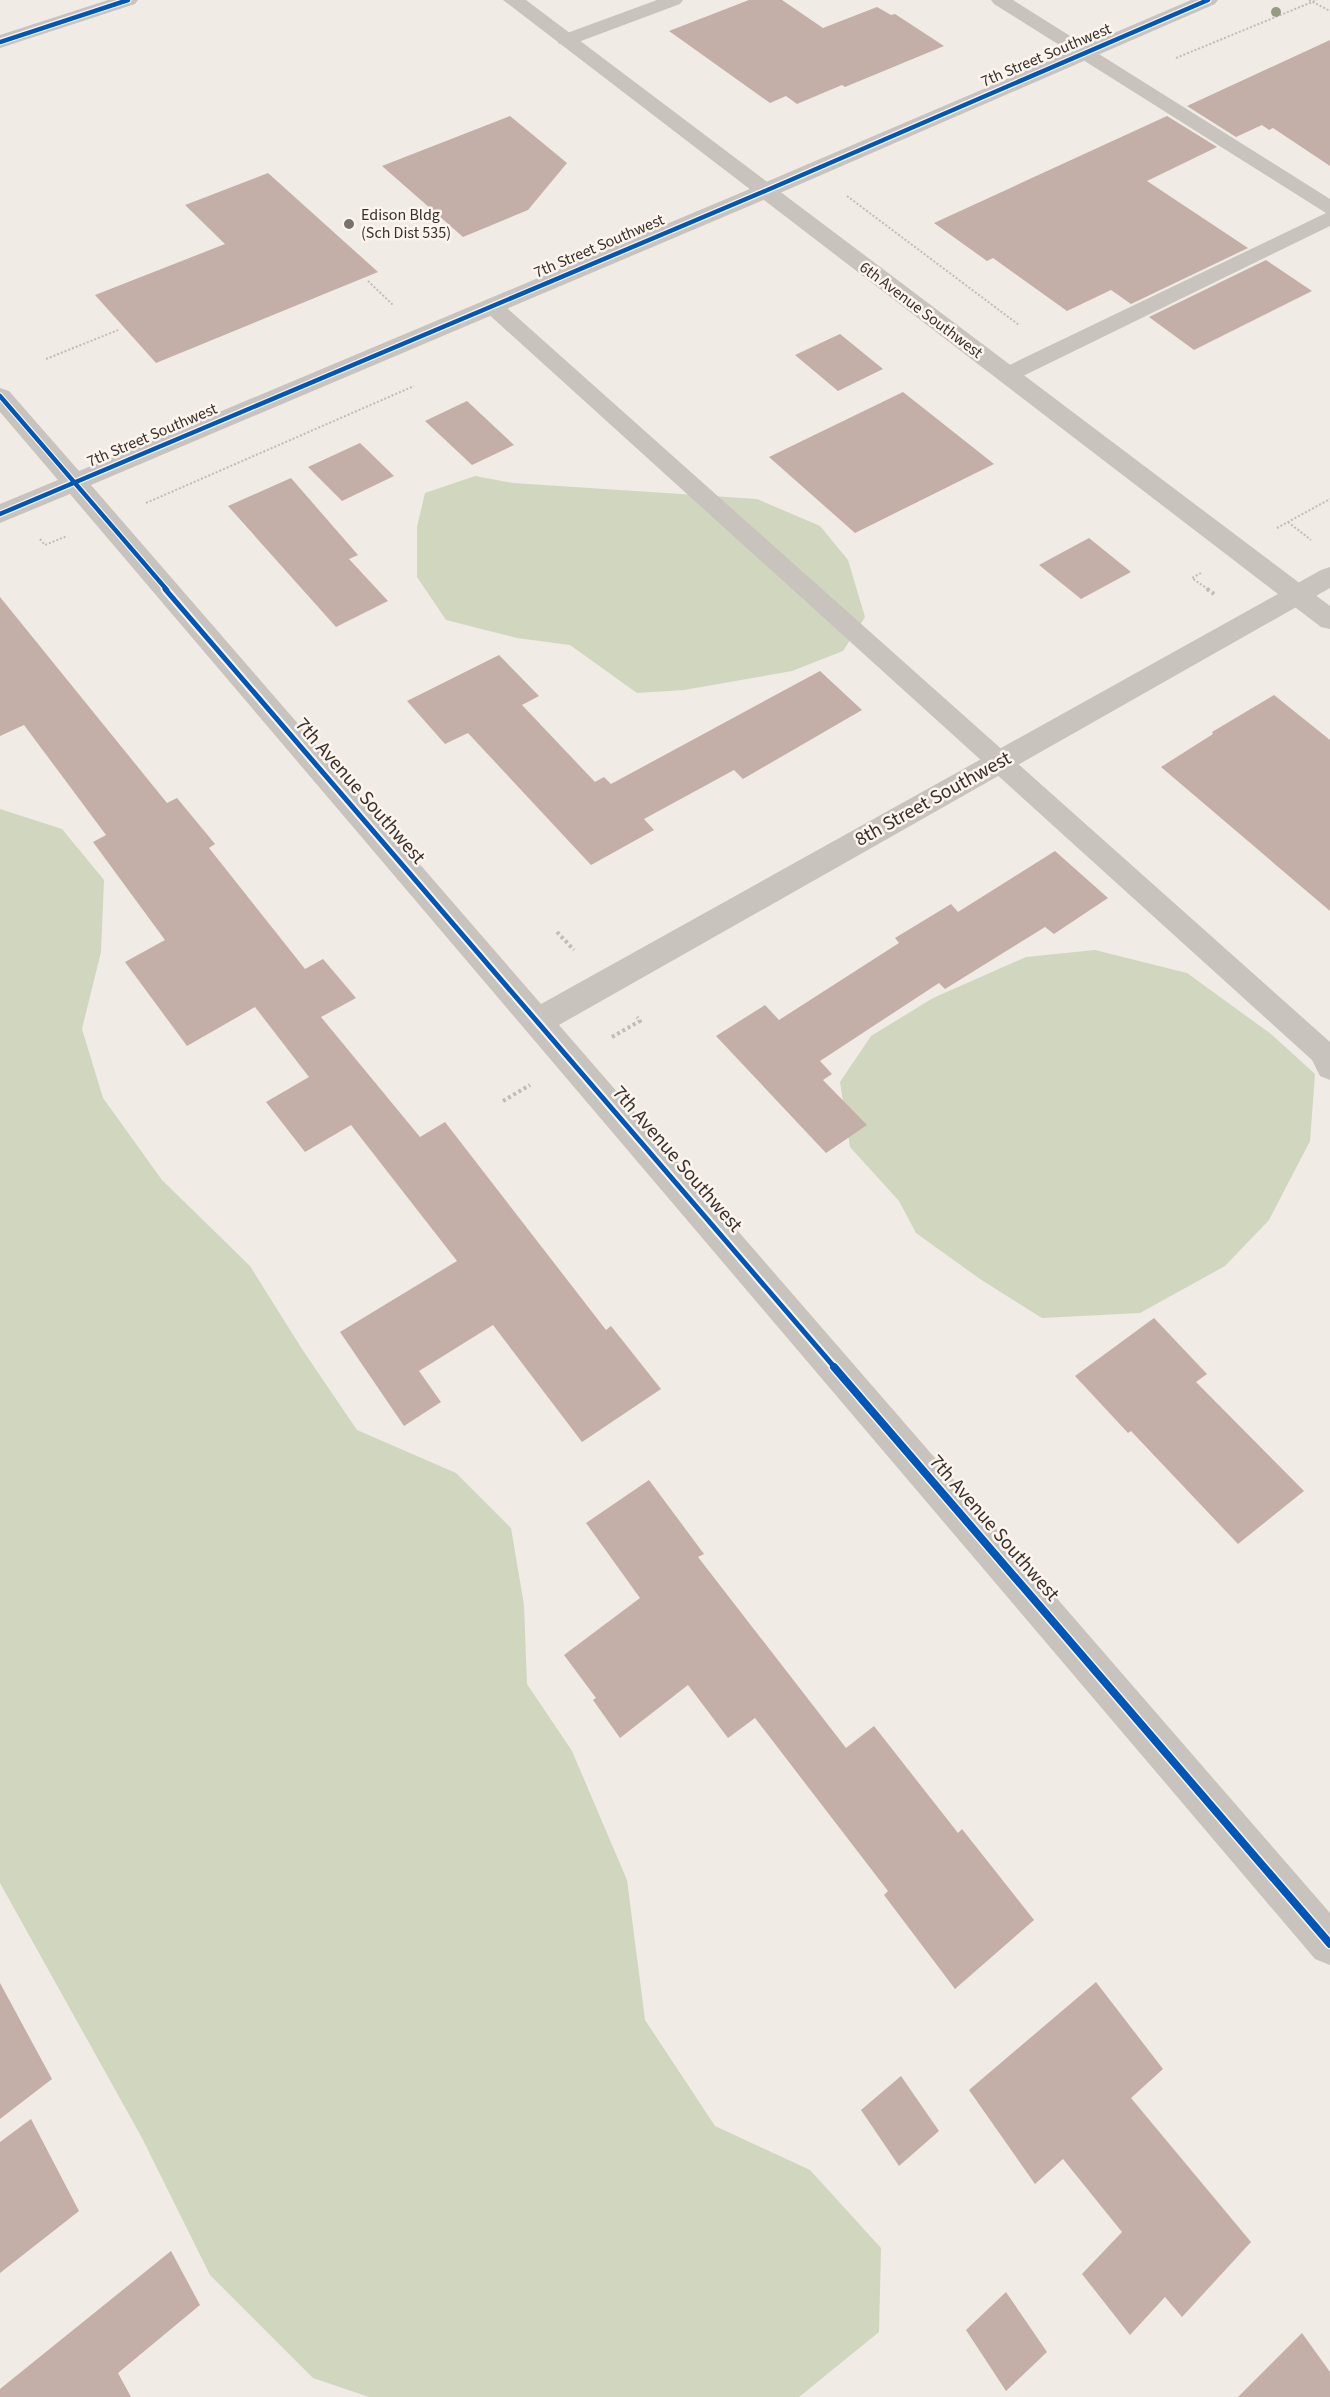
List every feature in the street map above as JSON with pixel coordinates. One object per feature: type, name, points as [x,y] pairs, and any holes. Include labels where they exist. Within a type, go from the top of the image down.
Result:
[{"type":"street","points":[[0,42],[128,0]]},
{"type":"street","name":"6th Avenue Southwest","points":[[513,0],[1330,620]]},
{"type":"street","name":"7th Street Southwest","points":[[0,514],[765,191],[1208,0]]},
{"type":"street","name":"7th Avenue Southwest","points":[[0,396],[1330,1944]]},
{"type":"street","name":"8th Street Southwest","points":[[537,1022],[1330,576]]},
{"type":"lane","points":[[566,40],[674,0]]},
{"type":"lane","points":[[1000,0],[1330,208]]},
{"type":"lane","points":[[1007,375],[1330,218]]},
{"type":"lane","points":[[492,306],[1322,1052],[1330,1068]]},
{"type":"path","points":[[1125,79],[1317,0]]},
{"type":"path","points":[[1311,1],[1330,11]]},
{"type":"path","points":[[850,199],[1055,352]]},
{"type":"path","points":[[368,281],[397,308]]},
{"type":"path","points":[[46,358],[118,330]]},
{"type":"path","points":[[166,494],[417,384]]},
{"type":"path","points":[[1288,522],[1330,499]]},
{"type":"green space","points":[[475,476],[513,483],[757,499],[820,526],[848,560],[865,617],[843,651],[792,671],[684,690],[637,693],[570,645],[517,638],[446,620],[417,577],[417,527],[425,493]]},
{"type":"green space","points":[[0,809],[62,829],[104,880],[101,952],[82,1029],[103,1098],[162,1180],[250,1266],[302,1349],[357,1430],[456,1473],[511,1528],[524,1605],[527,1684],[572,1751],[627,1880],[645,2020],[715,2126],[810,2170],[881,2248],[879,2332],[799,2397],[369,2397],[313,2378],[210,2275],[142,2138],[0,1883]]},
{"type":"green space","points":[[1095,950],[1187,973],[1271,1034],[1315,1074],[1310,1141],[1269,1220],[1225,1266],[1140,1313],[1042,1318],[980,1279],[916,1233],[899,1201],[850,1147],[840,1082],[871,1036],[933,998],[1026,957]]},
{"type":"building","points":[[749,0],[782,0],[823,28],[877,7],[891,15],[895,14],[944,46],[845,87],[842,85],[797,104],[786,96],[770,103],[669,31]]},
{"type":"building","points":[[1330,40],[1330,166],[1273,128],[1269,130],[1262,125],[1236,137],[1187,106]]},
{"type":"building","points":[[510,116],[567,163],[528,210],[463,237],[382,166]]},
{"type":"building","points":[[1167,116],[1217,147],[1147,181],[1248,248],[1131,304],[1111,290],[1067,311],[993,258],[987,261],[934,223]]},
{"type":"building","points":[[268,173],[378,272],[156,363],[95,295],[225,244],[185,205]]},
{"type":"building","points":[[1266,260],[1312,291],[1194,350],[1149,317]]},
{"type":"building","points":[[840,334],[883,369],[838,391],[795,355]]},
{"type":"building","points":[[903,392],[994,464],[855,533],[769,457]]},
{"type":"building","points":[[467,401],[514,445],[472,465],[425,421]]},
{"type":"building","points":[[360,443],[394,476],[342,501],[308,467]]},
{"type":"building","points":[[291,478],[358,555],[349,559],[388,601],[336,627],[228,506]]},
{"type":"building","points":[[1089,538],[1131,572],[1081,599],[1039,565]]},
{"type":"building","points":[[0,597],[167,803],[177,798],[215,844],[209,848],[305,969],[323,959],[356,998],[321,1017],[420,1137],[445,1122],[606,1330],[611,1326],[661,1389],[582,1442],[493,1325],[419,1371],[441,1402],[404,1426],[340,1332],[457,1261],[351,1125],[305,1152],[266,1102],[309,1077],[255,1007],[187,1046],[125,962],[165,940],[93,842],[106,835],[24,725],[0,736]]},
{"type":"building","points":[[499,655],[539,696],[522,705],[595,782],[604,777],[611,784],[820,671],[862,710],[743,779],[734,770],[644,819],[654,830],[591,865],[468,733],[445,744],[407,701]]},
{"type":"building","points":[[1274,695],[1330,740],[1330,911],[1161,767],[1213,734],[1212,732]]},
{"type":"building","points":[[1055,851],[1108,898],[1054,934],[1045,927],[945,989],[939,983],[820,1061],[832,1074],[823,1080],[867,1125],[826,1153],[716,1036],[765,1005],[779,1020],[899,943],[895,938],[951,904],[958,912]]},
{"type":"building","points":[[1154,1318],[1207,1374],[1196,1382],[1304,1491],[1238,1544],[1131,1431],[1128,1433],[1075,1376]]},
{"type":"building","points":[[649,1480],[704,1554],[698,1557],[846,1748],[874,1726],[958,1833],[962,1829],[1034,1920],[955,1989],[884,1895],[888,1891],[755,1718],[728,1738],[688,1685],[620,1738],[593,1700],[596,1698],[564,1655],[640,1598],[586,1523]]},
{"type":"building","points":[[1096,1982],[1163,2069],[1131,2098],[1251,2242],[1182,2317],[1165,2297],[1130,2335],[1082,2274],[1122,2232],[1063,2159],[1035,2184],[969,2090]]},
{"type":"building","points":[[0,1983],[52,2079],[0,2119]]},
{"type":"building","points":[[901,2076],[939,2131],[899,2166],[861,2110]]},
{"type":"building","points":[[31,2119],[79,2211],[0,2273],[0,2142]]},
{"type":"building","points":[[171,2251],[200,2305],[118,2373],[131,2397],[0,2397],[0,2389]]},
{"type":"building","points":[[1006,2292],[1047,2352],[1006,2391],[966,2330]]},
{"type":"building","points":[[1302,2333],[1330,2372],[1330,2397],[1238,2397]]},
{"type":"cycle path","points":[[0,42],[128,0]]},
{"type":"cycle path","points":[[0,514],[765,191],[1208,0]]},
{"type":"cycle path","points":[[0,396],[1330,1944]]},
{"type":"place","name":"Edison Bldg (Sch Dist 535)","points":[[349,224]]}]
